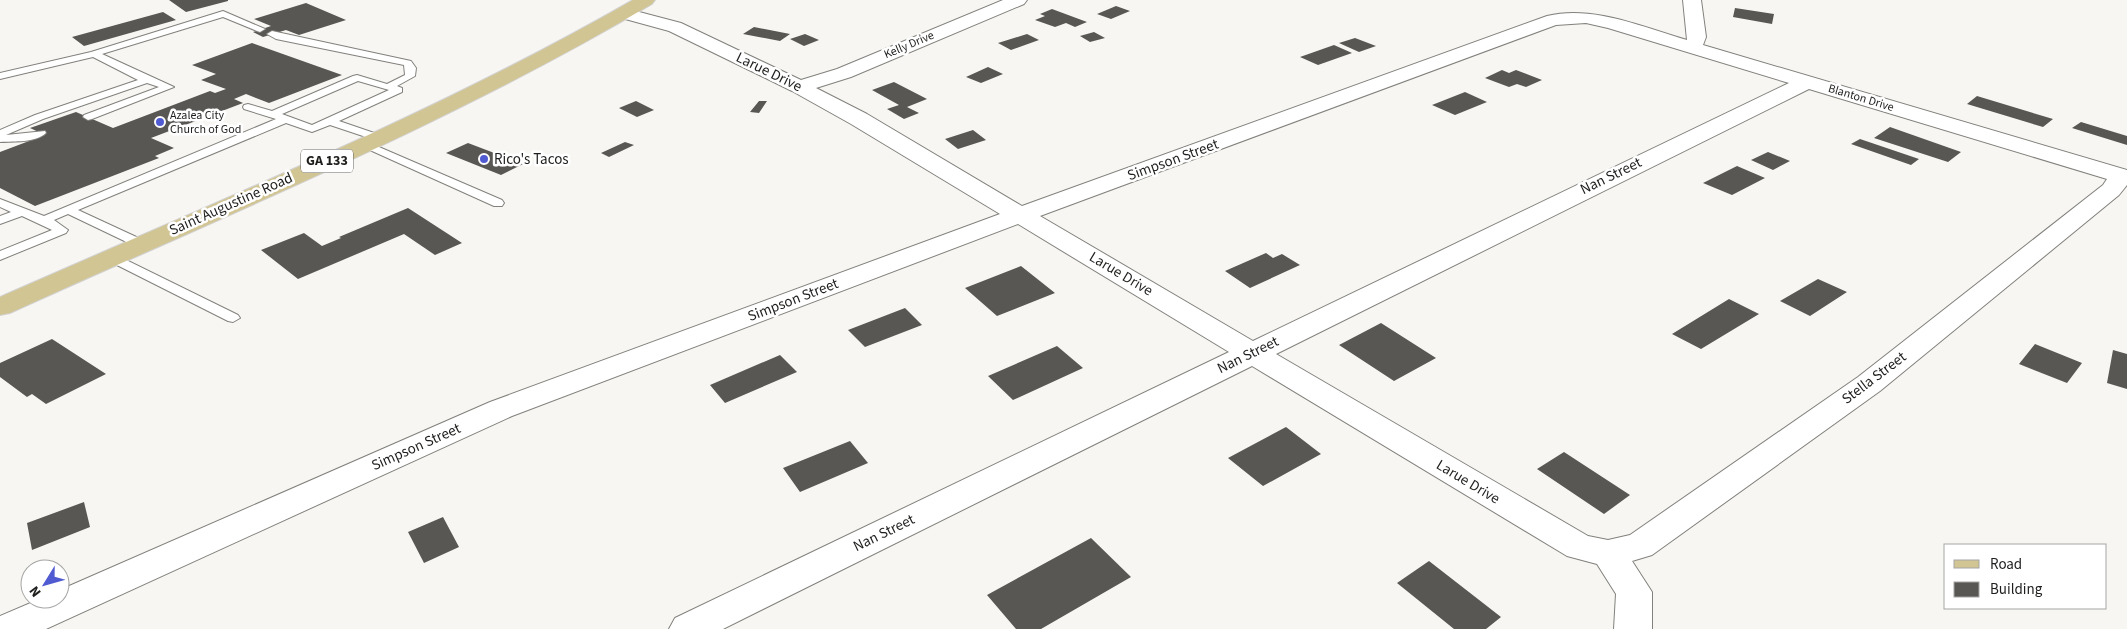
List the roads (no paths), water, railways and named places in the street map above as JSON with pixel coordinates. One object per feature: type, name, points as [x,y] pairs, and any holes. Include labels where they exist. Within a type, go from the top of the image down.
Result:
[{"type":"main road","name":"Saint Augustine Road","points":[[0,307],[486,88],[565,47],[635,7]]},
{"type":"main road","points":[[0,294],[39,289]]},
{"type":"street","name":"Kelly Drive","points":[[799,87],[844,72],[1018,0]]},
{"type":"street","points":[[1692,0],[1697,37],[1693,47]]},
{"type":"street","name":"Larue Drive","points":[[635,7],[799,87],[859,119],[1556,534],[1579,547],[1608,553]]},
{"type":"street","name":"Simpson Street","points":[[9,629],[501,409],[1553,20],[1568,18],[1594,20]]},
{"type":"street","name":"Blanton Drive","points":[[1594,20],[1693,47],[2125,177]]},
{"type":"street","name":"Nan Street","points":[[688,629],[1807,82]]},
{"type":"street","name":"Stella Street","points":[[1608,553],[1640,546],[1869,384],[2125,177]]},
{"type":"street","points":[[1608,553],[1634,592],[1632,629]]},
{"type":"lane","points":[[0,76],[94,54],[223,14],[260,30]]},
{"type":"lane","points":[[272,34],[408,63],[411,68],[410,76],[388,87]]},
{"type":"lane","points":[[88,117],[169,87],[147,80],[94,54]]},
{"type":"lane","points":[[248,107],[273,114],[312,129],[398,90],[357,78],[273,114]]},
{"type":"lane","points":[[0,134],[39,117],[147,80]]},
{"type":"lane","points":[[44,220],[286,119]]},
{"type":"lane","points":[[330,121],[498,203]]},
{"type":"lane","points":[[0,138],[30,137],[41,133]]},
{"type":"lane","points":[[0,203],[44,220],[62,230],[0,256]]},
{"type":"lane","points":[[68,210],[141,244]]},
{"type":"lane","points":[[0,220],[21,212]]},
{"type":"lane","points":[[112,257],[233,318]]},
{"type":"place","name":"Azalea City Church of God","points":[[160,122]]},
{"type":"place","name":"Rico's Tacos","points":[[484,159]]}]
